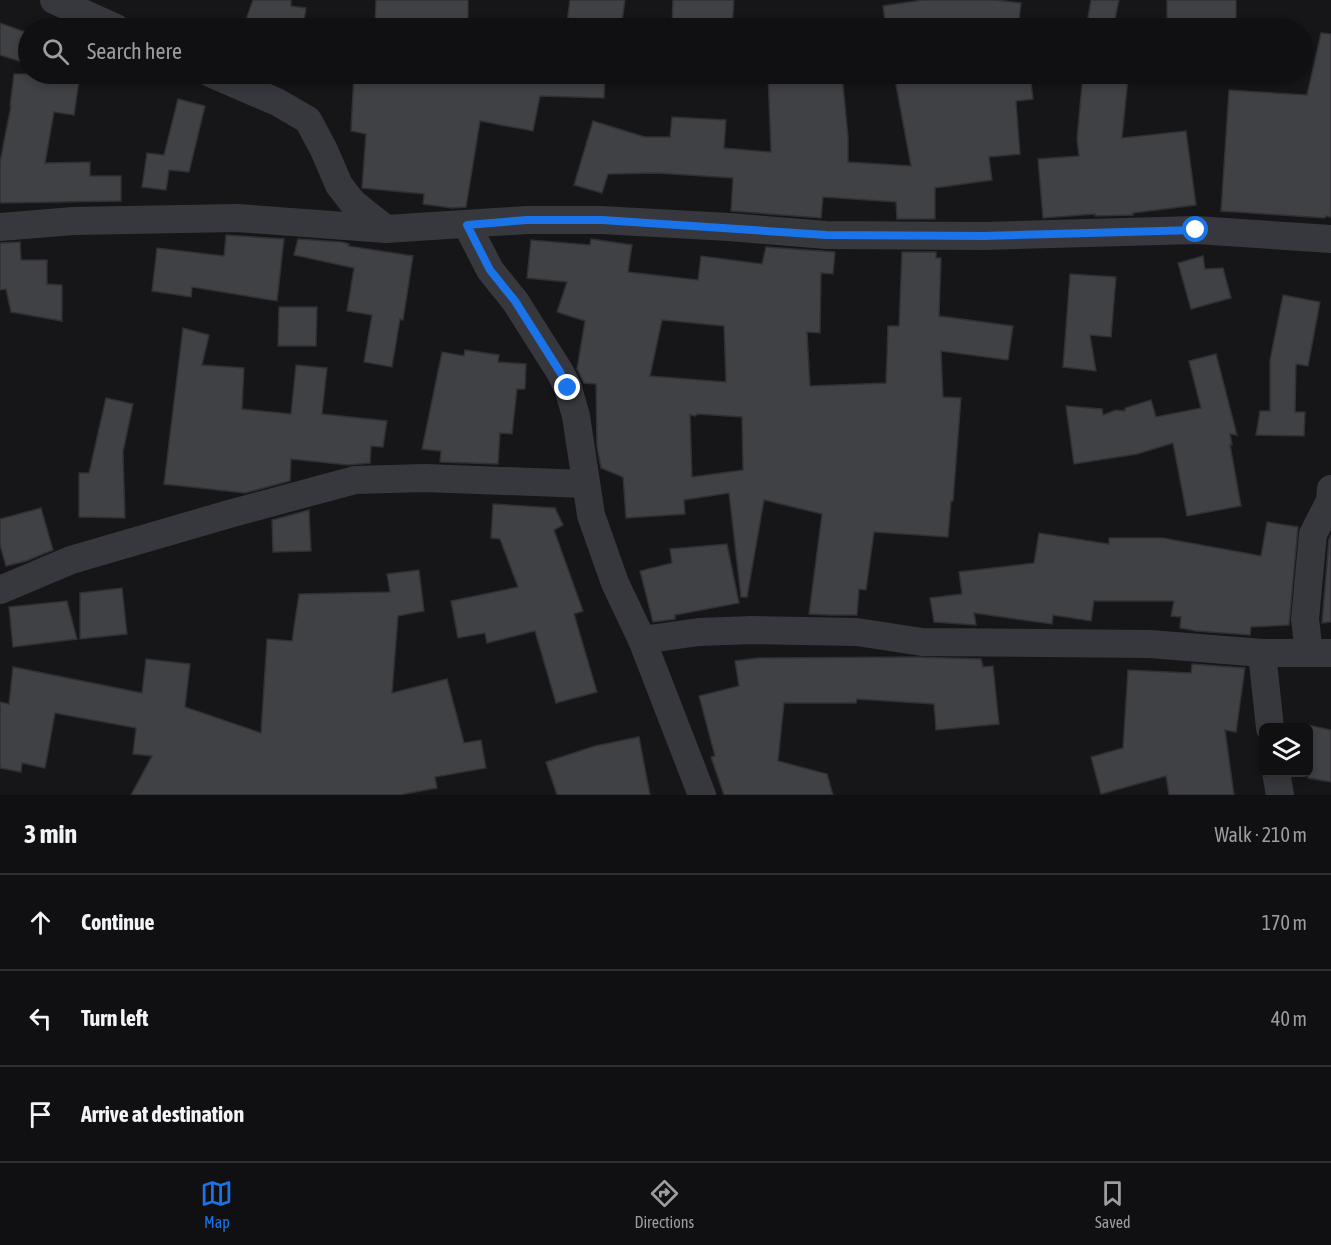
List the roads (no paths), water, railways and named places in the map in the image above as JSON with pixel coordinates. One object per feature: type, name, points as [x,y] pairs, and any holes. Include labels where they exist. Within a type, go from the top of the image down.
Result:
[{"type":"street","points":[[54,0],[94,18]]},
{"type":"street","points":[[236,84],[278,102],[308,120],[339,185],[353,203],[386,229]]},
{"type":"street","points":[[0,227],[73,221],[237,218],[386,229],[527,220],[602,220],[838,235],[984,236],[1196,230],[1331,239]]},
{"type":"street","points":[[467,225],[490,270],[515,301],[568,388],[576,416],[591,515],[615,584],[642,640],[702,795]]},
{"type":"street","points":[[0,590],[71,560],[355,480],[425,478],[585,484]]},
{"type":"street","points":[[642,640],[699,632],[752,630],[858,632],[922,642],[1150,644],[1262,652],[1320,653],[1305,619],[1313,534],[1330,501],[1331,489]]},
{"type":"street","points":[[1262,652],[1269,723]]},
{"type":"street","points":[[1277,777],[1280,795]]}]
